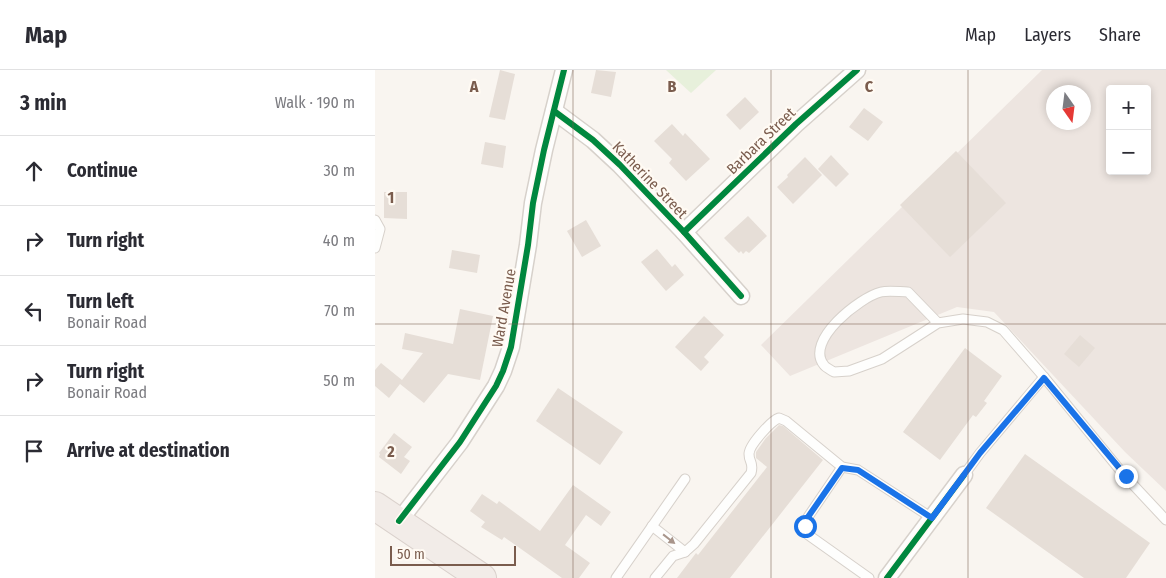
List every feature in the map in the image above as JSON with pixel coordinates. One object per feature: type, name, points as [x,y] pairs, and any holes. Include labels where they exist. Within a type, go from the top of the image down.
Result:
[{"type":"highway","points":[[375,506],[482,578]]},
{"type":"street","name":"Ward Avenue","points":[[399,522],[460,442],[496,386],[503,371],[511,346],[528,246],[533,203],[564,70]]},
{"type":"street","name":"Barbara Street","points":[[684,232],[796,124],[857,70]]},
{"type":"street","name":"Katherine Street","points":[[554,111],[593,140],[620,165],[684,232],[741,296]]},
{"type":"street","points":[[887,578],[964,475]]},
{"type":"lane","points":[[375,220],[380,229],[375,248]]},
{"type":"lane","points":[[938,323],[908,292],[881,292],[860,301],[844,314],[829,331],[821,348],[820,354],[823,364],[833,372],[849,371],[866,365],[882,359],[938,323],[963,319],[987,322],[997,326],[1009,335],[1124,475],[1166,520]]},
{"type":"lane","points":[[964,475],[980,453],[1044,378]]},
{"type":"lane","points":[[655,578],[673,556],[685,552],[695,544],[751,473],[753,466],[749,454],[750,449],[774,420],[779,418],[786,421],[842,468],[858,470],[932,518]]},
{"type":"lane","points":[[842,468],[808,517],[805,526],[807,534],[869,578]]},
{"type":"lane","points":[[617,578],[685,479]]},
{"type":"lane","points":[[652,526],[685,552]]},
{"type":"shaded area","points":[[1042,70],[1166,70],[1166,491],[1125,452],[994,312],[957,307],[790,376],[761,345]]},
{"type":"green space","points":[[666,70],[716,70],[691,93]]},
{"type":"building","points":[[500,70],[515,74],[505,120],[489,117]]},
{"type":"building","points":[[596,70],[616,72],[611,97],[591,93]]},
{"type":"building","points":[[745,97],[759,112],[740,130],[726,115]]},
{"type":"building","points":[[864,108],[883,122],[868,141],[849,127]]},
{"type":"building","points":[[672,124],[683,136],[685,133],[710,159],[686,181],[669,163],[672,159],[654,141]]},
{"type":"building","points":[[485,142],[506,146],[503,168],[481,164]]},
{"type":"building","points":[[956,151],[1006,203],[950,257],[900,205]]},
{"type":"building","points":[[831,155],[849,174],[836,187],[818,169]]},
{"type":"building","points":[[805,157],[822,175],[793,204],[777,187]]},
{"type":"building","points":[[384,192],[407,192],[407,219],[384,218]]},
{"type":"building","points":[[748,216],[767,236],[749,253],[746,251],[743,254],[741,251],[739,253],[724,238]]},
{"type":"building","points":[[586,220],[601,246],[582,257],[567,231]]},
{"type":"building","points":[[657,249],[672,267],[675,264],[684,275],[666,291],[641,262]]},
{"type":"building","points":[[452,250],[480,255],[477,273],[449,268]]},
{"type":"building","points":[[460,309],[493,316],[480,380],[448,374],[424,403],[400,384],[389,398],[375,386],[375,370],[381,363],[402,380],[423,353],[402,349],[405,333],[453,344]]},
{"type":"building","points":[[704,316],[724,335],[704,357],[709,362],[701,371],[675,347]]},
{"type":"building","points":[[1080,335],[1095,348],[1079,367],[1064,354]]},
{"type":"building","points":[[965,348],[1002,376],[984,401],[987,403],[976,417],[973,415],[940,460],[903,432]]},
{"type":"building","points":[[558,388],[623,432],[600,465],[536,421]]},
{"type":"building","points":[[779,425],[783,426],[823,460],[730,578],[677,578],[696,553],[698,555],[767,467],[756,458],[756,452]]},
{"type":"building","points":[[394,433],[412,447],[404,457],[410,461],[401,474],[379,457],[379,453]]},
{"type":"building","points":[[1025,454],[1150,543],[1126,578],[1084,578],[986,508]]},
{"type":"building","points":[[573,485],[611,512],[601,526],[586,515],[565,545],[590,563],[579,578],[562,578],[504,537],[502,540],[481,527],[485,522],[470,511],[482,494],[497,504],[499,501],[540,531]]},
{"type":"cycle path","points":[[399,521],[460,442],[496,386],[503,371],[511,347],[533,203],[564,70]]},
{"type":"cycle path","points":[[684,232],[796,124],[857,70]]},
{"type":"cycle path","points":[[554,111],[593,140],[620,165],[684,232],[741,296]]},
{"type":"cycle path","points":[[887,578],[964,475]]},
{"type":"route","points":[[805,526],[808,517],[842,468],[858,470],[932,518],[980,453],[1044,378],[1126,476]]}]
